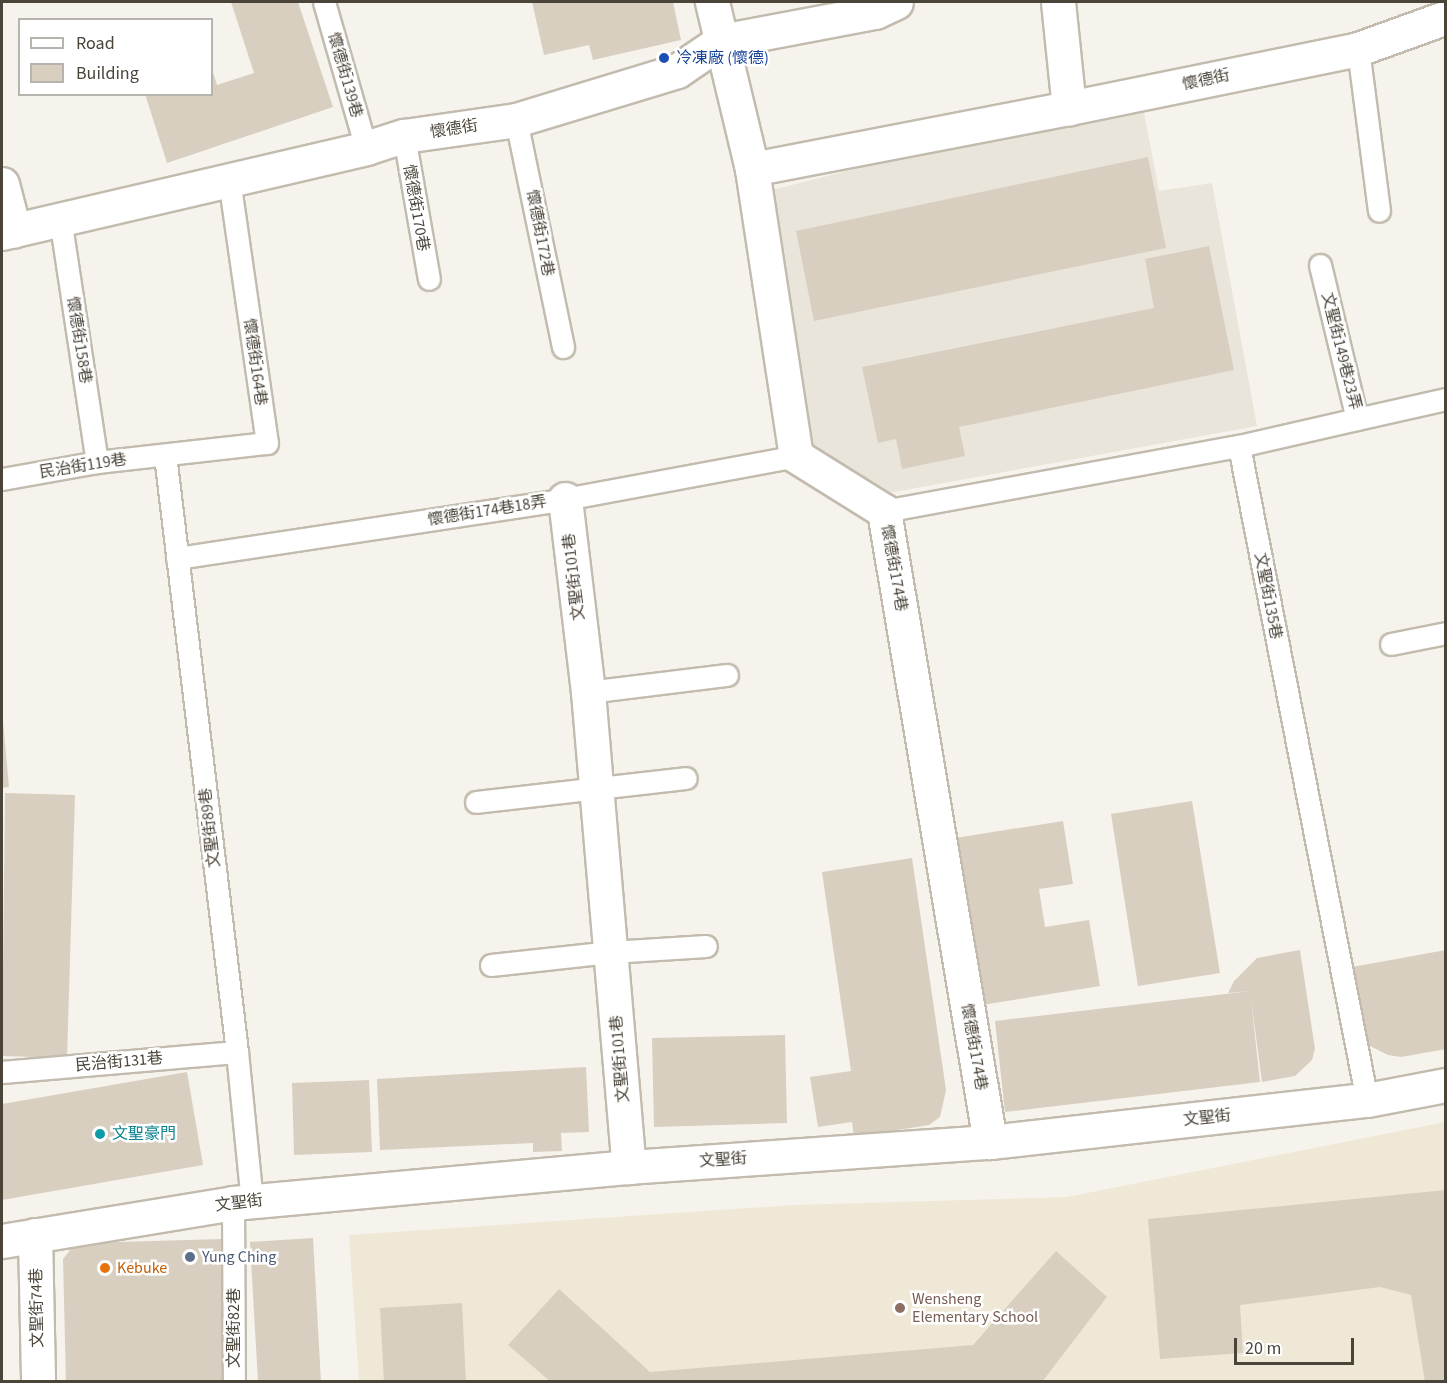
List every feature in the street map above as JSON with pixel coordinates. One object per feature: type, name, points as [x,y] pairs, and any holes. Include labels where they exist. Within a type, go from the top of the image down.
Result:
[{"type":"street","points":[[712,2],[752,169],[796,456]]},
{"type":"street","name":"懷德街","points":[[8,231],[366,148],[404,136],[516,120],[676,71],[721,41],[875,12],[896,2]]},
{"type":"street","points":[[1058,2],[1069,108]]},
{"type":"street","name":"懷德街","points":[[752,169],[1358,49],[1443,13]]},
{"type":"street","points":[[2,184],[8,231]]},
{"type":"street","name":"懷德街174巷","points":[[796,456],[884,511],[990,1142]]},
{"type":"street","name":"文聖街101巷","points":[[565,499],[588,692],[629,1167]]},
{"type":"street","name":"文聖街","points":[[2,1241],[242,1202],[629,1167],[990,1142],[1367,1100],[1446,1085]]},
{"type":"street","name":"文聖街74巷","points":[[35,1235],[38,1382]]},
{"type":"lane","name":"懷德街139巷","points":[[324,2],[366,148]]},
{"type":"lane","points":[[1358,49],[1378,211]]},
{"type":"lane","name":"懷德街172巷","points":[[516,120],[563,347]]},
{"type":"lane","name":"懷德街170巷","points":[[404,136],[429,279]]},
{"type":"lane","name":"懷德街164巷","points":[[165,455],[267,442],[229,179]]},
{"type":"lane","name":"懷德街158巷","points":[[60,218],[97,462]]},
{"type":"lane","name":"文聖街149巷23弄","points":[[1320,265],[1357,419],[1446,399]]},
{"type":"lane","points":[[884,511],[1239,446],[1357,419]]},
{"type":"lane","name":"文聖街135巷","points":[[1239,446],[1367,1100]]},
{"type":"lane","name":"民治街119巷","points":[[2,479],[97,462],[165,455]]},
{"type":"lane","name":"文聖街89巷","points":[[165,455],[237,1052],[242,1202]]},
{"type":"lane","name":"懷德街174巷18弄","points":[[177,558],[565,499],[796,456]]},
{"type":"lane","points":[[1390,644],[1446,633]]},
{"type":"lane","points":[[588,692],[727,675]]},
{"type":"lane","points":[[476,802],[686,778]]},
{"type":"lane","points":[[491,965],[611,952],[706,946]]},
{"type":"lane","name":"民治街131巷","points":[[2,1072],[237,1052]]},
{"type":"lane","name":"文聖街82巷","points":[[234,1382],[242,1202]]},
{"type":"shaded area","points":[[1141,97],[1159,191],[1212,183],[1257,426],[872,496],[818,471],[760,193]]},
{"type":"shaded area","name":"Wensheng Elementary School","points":[[1445,1122],[1445,1381],[359,1381],[349,1235],[794,1205],[1067,1197]]},
{"type":"building","points":[[231,2],[298,2],[333,107],[167,163],[146,96],[213,96],[213,72],[217,85],[254,73]]},
{"type":"building","points":[[532,2],[673,2],[681,40],[593,60],[589,45],[544,55]]},
{"type":"building","points":[[1148,157],[1166,248],[814,321],[796,231]]},
{"type":"building","points":[[1209,246],[1234,370],[959,427],[965,456],[902,469],[896,439],[878,443],[862,367],[1154,308],[1145,259]]},
{"type":"building","points":[[2,710],[9,787],[2,788]]},
{"type":"building","points":[[5,793],[75,795],[67,1058],[2,1056]]},
{"type":"building","points":[[1192,801],[1220,973],[1138,986],[1111,814]]},
{"type":"building","points":[[1063,821],[1073,884],[1039,889],[1045,927],[1089,920],[1100,986],[982,1005],[955,838]]},
{"type":"building","points":[[912,858],[946,1090],[940,1117],[929,1125],[854,1137],[852,1122],[818,1127],[810,1077],[851,1071],[822,872]]},
{"type":"building","points":[[1300,950],[1315,1049],[1312,1060],[1295,1076],[1262,1082],[1251,999],[1260,1082],[1005,1112],[995,1021],[1251,991],[1228,993],[1234,981],[1257,958]]},
{"type":"building","points":[[1446,950],[1446,1049],[1401,1057],[1388,1055],[1370,1046],[1364,1033],[1352,967]]},
{"type":"building","points":[[785,1035],[787,1123],[654,1127],[652,1038]]},
{"type":"building","points":[[586,1067],[589,1132],[561,1133],[562,1151],[533,1152],[533,1143],[380,1150],[377,1079]]},
{"type":"building","name":"文聖豪門","points":[[187,1072],[203,1165],[2,1200],[2,1104]]},
{"type":"building","points":[[369,1080],[372,1152],[294,1155],[292,1083]]},
{"type":"building","points":[[1446,1190],[1446,1382],[1425,1382],[1411,1295],[1380,1287],[1240,1305],[1243,1353],[1160,1359],[1148,1219]]},
{"type":"building","points":[[313,1238],[321,1382],[258,1382],[250,1242]]},
{"type":"building","points":[[222,1239],[225,1382],[66,1382],[63,1259],[70,1250],[82,1243]]},
{"type":"building","points":[[1056,1251],[1107,1297],[1042,1382],[551,1382],[508,1345],[559,1289],[650,1372],[973,1345]]},
{"type":"building","points":[[462,1303],[466,1382],[384,1382],[380,1308]]},
{"type":"place","name":"冷凍廠 (懷德)","points":[[664,58]]},
{"type":"place","name":"文聖豪門","points":[[100,1134]]},
{"type":"place","name":"Yung Ching","points":[[190,1257]]},
{"type":"place","name":"Kebuke","points":[[105,1268]]},
{"type":"place","name":"Wensheng Elementary School","points":[[900,1308]]}]
